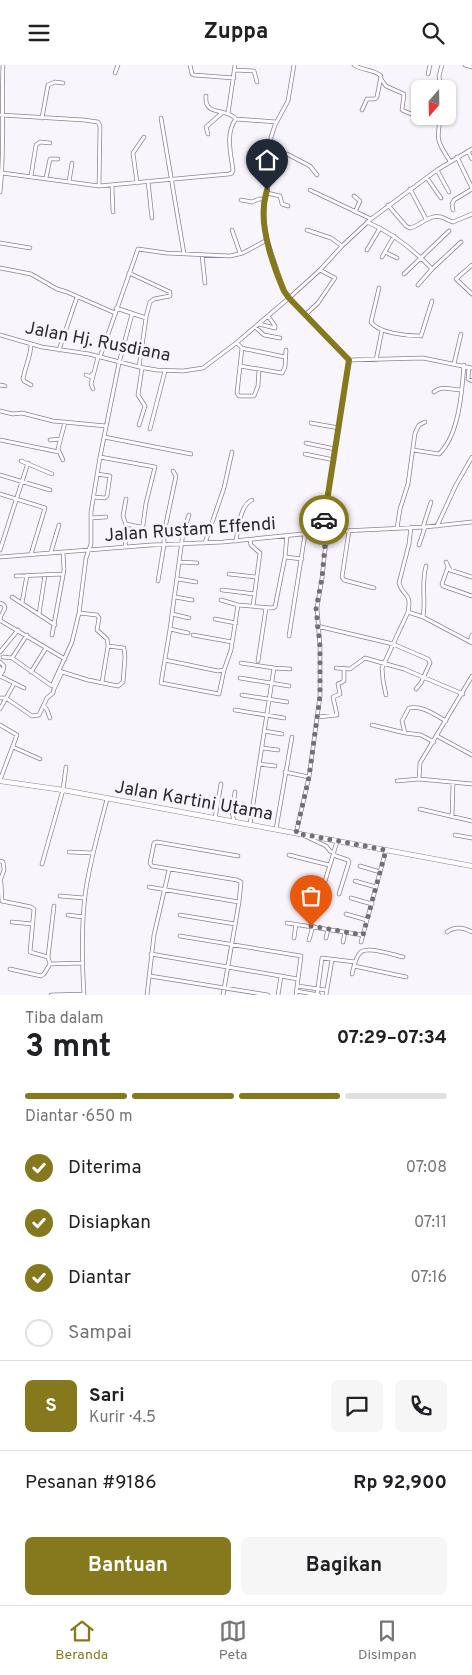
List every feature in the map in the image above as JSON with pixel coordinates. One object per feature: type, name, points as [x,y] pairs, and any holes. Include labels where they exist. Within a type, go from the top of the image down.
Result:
[{"type":"street","points":[[0,190],[3,150],[1,80],[3,65]]},
{"type":"street","points":[[115,73],[118,65]]},
{"type":"street","points":[[190,65],[194,75],[234,78]]},
{"type":"street","points":[[294,65],[288,101],[276,122],[272,137],[264,215],[267,240],[282,286],[289,298],[349,360],[423,358],[454,363],[470,367],[468,379],[472,381]]},
{"type":"street","points":[[354,65],[380,74],[386,86],[404,94],[402,111],[411,115]]},
{"type":"street","points":[[428,74],[430,65]]},
{"type":"street","points":[[440,80],[442,65]]},
{"type":"street","points":[[465,65],[472,67]]},
{"type":"street","points":[[228,114],[235,67],[254,71],[257,82]]},
{"type":"street","points":[[362,110],[367,99],[376,98],[381,79]]},
{"type":"street","points":[[42,117],[48,85],[55,82],[63,83]]},
{"type":"street","points":[[206,96],[205,102],[207,106],[232,115],[236,119],[276,122]]},
{"type":"street","points":[[208,135],[206,127],[223,112]]},
{"type":"street","points":[[1,115],[98,122],[100,126],[99,186]]},
{"type":"street","points":[[161,118],[184,254]]},
{"type":"street","points":[[2,170],[99,186],[232,173],[230,143],[232,127],[236,119]]},
{"type":"street","points":[[439,125],[438,142],[450,161]]},
{"type":"street","points":[[137,183],[133,153],[144,137]]},
{"type":"street","points":[[31,176],[36,145],[40,142],[50,143]]},
{"type":"street","points":[[470,150],[472,159]]},
{"type":"street","name":"Jalan Hj. Rusdiana","points":[[0,335],[31,344],[140,367],[165,371],[190,371],[203,368],[237,343],[289,298],[320,270],[367,222],[426,177],[470,150]]},
{"type":"street","points":[[270,154],[287,154],[310,166],[318,175]]},
{"type":"street","points":[[454,210],[452,204],[454,200],[472,189],[458,157]]},
{"type":"street","points":[[46,178],[50,159],[58,159]]},
{"type":"street","points":[[69,182],[72,163]]},
{"type":"street","points":[[437,170],[449,192]]},
{"type":"street","points":[[466,176],[472,173]]},
{"type":"street","points":[[426,177],[441,198]]},
{"type":"street","points":[[148,181],[152,219]]},
{"type":"street","points":[[112,186],[113,212]]},
{"type":"street","points":[[410,189],[426,219]]},
{"type":"street","points":[[310,190],[371,219]]},
{"type":"street","points":[[267,193],[280,196],[282,204],[288,206]]},
{"type":"street","points":[[354,196],[360,201],[354,212]]},
{"type":"street","points":[[241,200],[252,202],[265,199]]},
{"type":"street","points":[[388,205],[406,226],[410,228],[426,219],[439,217],[450,222],[456,222],[472,213]]},
{"type":"street","points":[[367,222],[394,236],[432,269]]},
{"type":"street","points":[[367,250],[380,228]]},
{"type":"street","points":[[232,230],[240,253]]},
{"type":"street","points":[[307,230],[331,238],[342,246]]},
{"type":"street","points":[[404,274],[449,231]]},
{"type":"street","points":[[382,257],[394,236]]},
{"type":"street","points":[[86,375],[91,377],[138,249],[224,256],[240,253],[267,240]]},
{"type":"street","points":[[418,285],[461,242]]},
{"type":"street","points":[[0,243],[30,248]]},
{"type":"street","points":[[385,252],[397,258]]},
{"type":"street","points":[[202,255],[205,283]]},
{"type":"street","points":[[472,265],[456,279],[472,294]]},
{"type":"street","points":[[0,268],[32,274],[57,289],[115,313]]},
{"type":"street","points":[[305,315],[323,296],[335,278],[320,270]]},
{"type":"street","points":[[129,273],[170,292],[170,296],[150,301],[146,317],[138,395],[145,406],[139,425]]},
{"type":"street","points":[[379,288],[371,322],[373,326],[382,330],[420,336],[432,301]]},
{"type":"street","points":[[59,350],[77,297]]},
{"type":"street","points":[[116,308],[146,317]]},
{"type":"street","points":[[0,698],[6,698],[32,716],[39,715],[47,698],[53,693],[72,642],[79,613],[86,558],[91,544],[94,497],[100,455],[119,363],[132,313]]},
{"type":"street","points":[[257,325],[274,328],[275,326],[268,316]]},
{"type":"street","points":[[257,325],[264,335],[280,338]]},
{"type":"street","points":[[376,360],[382,330]]},
{"type":"street","points":[[454,363],[461,334]]},
{"type":"street","points":[[237,343],[242,348],[285,357]]},
{"type":"street","points":[[31,344],[23,379],[31,385]]},
{"type":"street","points":[[242,348],[237,393],[240,396],[252,397],[256,394],[259,369]]},
{"type":"street","points":[[240,366],[282,373],[286,350]]},
{"type":"street","points":[[92,389],[91,384],[98,357]]},
{"type":"street","points":[[322,532],[349,360]]},
{"type":"street","points":[[413,450],[441,453],[453,431],[464,365]]},
{"type":"street","points":[[150,429],[165,371]]},
{"type":"street","points":[[0,385],[5,386]]},
{"type":"street","points":[[434,392],[436,389],[444,388],[461,390]]},
{"type":"street","points":[[0,411],[13,414],[22,413],[53,421],[106,426]]},
{"type":"street","points":[[63,460],[59,449],[65,422]]},
{"type":"street","points":[[397,528],[400,509],[408,484],[415,433],[417,427],[425,422]]},
{"type":"street","points":[[311,423],[339,428]]},
{"type":"street","points":[[104,437],[191,454]]},
{"type":"street","points":[[0,439],[59,449]]},
{"type":"street","points":[[50,440],[60,439]]},
{"type":"street","points":[[306,443],[335,449]]},
{"type":"street","points":[[205,543],[227,477],[232,452]]},
{"type":"street","points":[[304,454],[334,459]]},
{"type":"street","points":[[100,455],[155,467],[142,527],[126,524]]},
{"type":"street","points":[[437,526],[456,485],[472,457]]},
{"type":"street","points":[[21,461],[52,474]]},
{"type":"street","points":[[0,550],[28,463]]},
{"type":"street","points":[[158,581],[164,533],[176,476],[174,471]]},
{"type":"street","points":[[94,497],[107,497],[110,477],[98,474]]},
{"type":"street","points":[[0,475],[50,490]]},
{"type":"street","points":[[0,494],[45,509],[31,554]]},
{"type":"street","points":[[125,547],[127,529],[123,516],[126,499]]},
{"type":"street","points":[[236,541],[243,511],[247,503],[252,499]]},
{"type":"street","points":[[419,545],[431,502]]},
{"type":"street","points":[[189,515],[183,533],[178,579],[161,683],[219,695],[224,670],[230,657],[238,605]]},
{"type":"street","points":[[92,518],[106,517]]},
{"type":"street","name":"Jalan Rustam Effendi","points":[[0,557],[472,522]]},
{"type":"street","points":[[51,552],[59,525]]},
{"type":"street","points":[[386,695],[383,680],[383,664],[408,612],[409,599],[399,583],[409,544],[411,527]]},
{"type":"street","points":[[349,531],[342,577],[344,580],[374,588]]},
{"type":"street","points":[[326,532],[322,578],[316,609],[320,646],[318,717],[309,777],[296,833],[326,846],[333,854],[349,861],[338,894]]},
{"type":"street","points":[[289,636],[305,534]]},
{"type":"street","points":[[221,601],[238,605],[275,607],[285,557],[287,535]]},
{"type":"street","points":[[250,539],[251,545],[260,553],[253,606]]},
{"type":"street","points":[[52,635],[63,574],[63,552]]},
{"type":"street","points":[[285,557],[302,559]]},
{"type":"street","points":[[180,562],[197,563]]},
{"type":"street","points":[[446,562],[450,570],[472,577]]},
{"type":"street","points":[[423,617],[423,583],[426,566]]},
{"type":"street","points":[[448,567],[443,586],[472,596]]},
{"type":"street","points":[[16,576],[63,574]]},
{"type":"street","points":[[229,574],[256,577]]},
{"type":"street","points":[[22,603],[27,575]]},
{"type":"street","points":[[38,614],[45,575]]},
{"type":"street","points":[[178,579],[196,582]]},
{"type":"street","points":[[222,590],[254,594]]},
{"type":"street","points":[[12,597],[54,625]]},
{"type":"street","points":[[175,597],[192,600]]},
{"type":"street","points":[[0,603],[6,608],[0,620],[65,659]]},
{"type":"street","points":[[258,661],[266,607]]},
{"type":"street","points":[[408,612],[423,617],[471,642],[472,635]]},
{"type":"street","points":[[79,613],[97,615],[99,618],[97,629],[107,639],[108,646],[102,682]]},
{"type":"street","points":[[172,615],[189,618]]},
{"type":"street","points":[[216,619],[236,623]]},
{"type":"street","points":[[317,626],[393,644],[428,659],[430,663],[416,689]]},
{"type":"street","points":[[170,629],[188,633]]},
{"type":"street","points":[[0,652],[11,641],[18,630]]},
{"type":"street","points":[[12,658],[27,635]]},
{"type":"street","points":[[193,635],[232,642]]},
{"type":"street","points":[[61,672],[118,686],[123,682],[126,657],[123,648],[108,646]]},
{"type":"street","points":[[31,672],[46,648]]},
{"type":"street","points":[[3,657],[12,658],[52,686],[61,672]]},
{"type":"street","points":[[336,668],[352,668],[364,658],[404,669],[463,694]]},
{"type":"street","points":[[165,660],[224,670]]},
{"type":"street","points":[[0,662],[4,666],[0,676],[24,688]]},
{"type":"street","points":[[241,663],[290,669]]},
{"type":"street","points":[[250,825],[274,668]]},
{"type":"street","points":[[318,717],[337,715],[333,698],[340,694],[338,684],[344,681],[344,668]]},
{"type":"street","points":[[419,779],[420,763],[472,677]]},
{"type":"street","points":[[240,678],[289,687]]},
{"type":"street","points":[[0,709],[14,684]]},
{"type":"street","points":[[242,695],[287,702]]},
{"type":"street","points":[[44,706],[50,718]]},
{"type":"street","points":[[405,733],[402,721],[406,712],[412,707],[424,710],[446,721]]},
{"type":"street","points":[[235,710],[284,717]]},
{"type":"street","points":[[0,725],[16,734],[17,737],[0,780]]},
{"type":"street","points":[[372,725],[421,735],[434,742]]},
{"type":"street","points":[[264,731],[282,734]]},
{"type":"street","points":[[437,736],[472,755]]},
{"type":"street","points":[[276,829],[292,737]]},
{"type":"street","points":[[13,747],[40,759]]},
{"type":"street","points":[[262,747],[278,751]]},
{"type":"street","points":[[260,764],[275,766]]},
{"type":"street","points":[[42,864],[63,790],[66,767]]},
{"type":"street","points":[[285,772],[309,777]]},
{"type":"street","points":[[397,781],[419,779],[472,784]]},
{"type":"street","name":"Jalan Kartini Utama","points":[[0,780],[472,866]]},
{"type":"street","points":[[452,817],[453,783]]},
{"type":"street","points":[[215,819],[221,784]]},
{"type":"street","points":[[234,822],[232,811],[236,792]]},
{"type":"street","points":[[51,995],[84,995],[82,963],[84,898],[107,799]]},
{"type":"street","points":[[420,809],[472,821]]},
{"type":"street","points":[[455,835],[472,838]]},
{"type":"street","points":[[322,891],[337,841]]},
{"type":"street","points":[[223,995],[241,882],[150,865],[156,843],[238,856]]},
{"type":"street","points":[[361,942],[386,850]]},
{"type":"street","points":[[68,852],[93,853]]},
{"type":"street","points":[[289,855],[329,865]]},
{"type":"street","points":[[0,861],[3,862],[4,870],[0,881],[2,901],[34,909],[30,951],[48,957]]},
{"type":"street","points":[[360,866],[380,872]]},
{"type":"street","points":[[147,995],[151,953],[169,870]]},
{"type":"street","points":[[355,881],[376,887]]},
{"type":"street","points":[[149,887],[239,902]]},
{"type":"street","points":[[60,896],[84,898]]},
{"type":"street","points":[[351,898],[372,904]]},
{"type":"street","points":[[10,969],[42,976],[50,964],[48,957],[54,906]]},
{"type":"street","points":[[346,914],[367,920]]},
{"type":"street","points":[[68,915],[83,917]]},
{"type":"street","points":[[180,915],[235,924]]},
{"type":"street","points":[[12,922],[32,924]]},
{"type":"street","points":[[287,923],[363,935]]},
{"type":"street","points":[[294,939],[296,924]]},
{"type":"street","points":[[309,940],[313,926]]},
{"type":"street","points":[[447,932],[455,927],[472,932]]},
{"type":"street","points":[[326,938],[328,929]]},
{"type":"street","points":[[343,942],[345,932]]},
{"type":"street","points":[[180,936],[301,955],[296,993],[318,995],[322,958],[406,977]]},
{"type":"street","points":[[352,974],[354,964],[361,952],[368,950],[403,957]]},
{"type":"street","points":[[151,953],[298,979]]},
{"type":"street","points":[[326,995],[332,959]]},
{"type":"street","points":[[50,964],[82,963]]},
{"type":"street","points":[[278,995],[281,975]]},
{"type":"street","points":[[150,976],[268,995]]},
{"type":"street","points":[[297,987],[326,990]]},
{"type":"way so far","points":[[311,926],[363,935],[386,850],[296,833],[309,777],[320,696],[320,646],[316,609],[322,578],[326,532],[322,532],[324,520]]},
{"type":"route","points":[[267,190],[264,224],[268,244],[284,291],[349,360],[324,520]]}]
